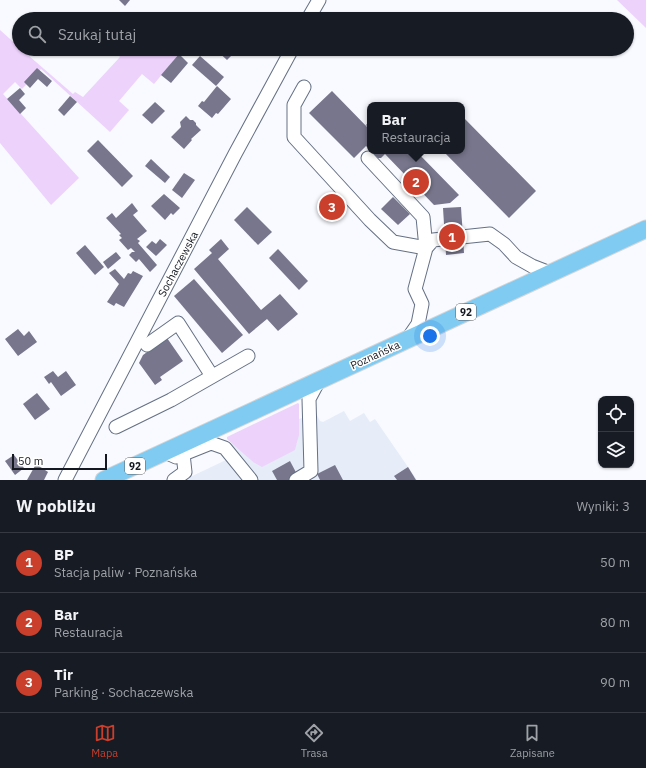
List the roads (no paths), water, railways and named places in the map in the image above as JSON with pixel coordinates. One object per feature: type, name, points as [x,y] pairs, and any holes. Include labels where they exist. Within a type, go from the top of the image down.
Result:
[{"type":"main road","name":"Poznańska","points":[[104,480],[176,450],[407,340],[646,229]]},
{"type":"street","points":[[312,12],[319,0]]},
{"type":"street","name":"Sochaczewska","points":[[65,480],[235,154],[288,56]]},
{"type":"street","points":[[304,87],[294,105],[294,137],[370,220],[393,242],[426,248]]},
{"type":"street","points":[[368,158],[423,217],[426,248],[415,289],[422,304],[418,324],[407,340]]},
{"type":"street","points":[[426,248],[433,240],[490,234],[504,244],[516,257],[532,266],[550,273]]},
{"type":"street","points":[[147,345],[178,323],[212,376]]},
{"type":"street","points":[[116,427],[170,400],[248,356]]},
{"type":"street","points":[[296,480],[311,471],[309,400],[318,382]]},
{"type":"street","points":[[174,480],[185,472],[176,450],[211,443],[225,448],[251,480]]},
{"type":"place","name":"Bar","points":[[416,182]]},
{"type":"place","name":"Tir","points":[[332,207]]},
{"type":"place","name":"BP","points":[[452,237]]}]
